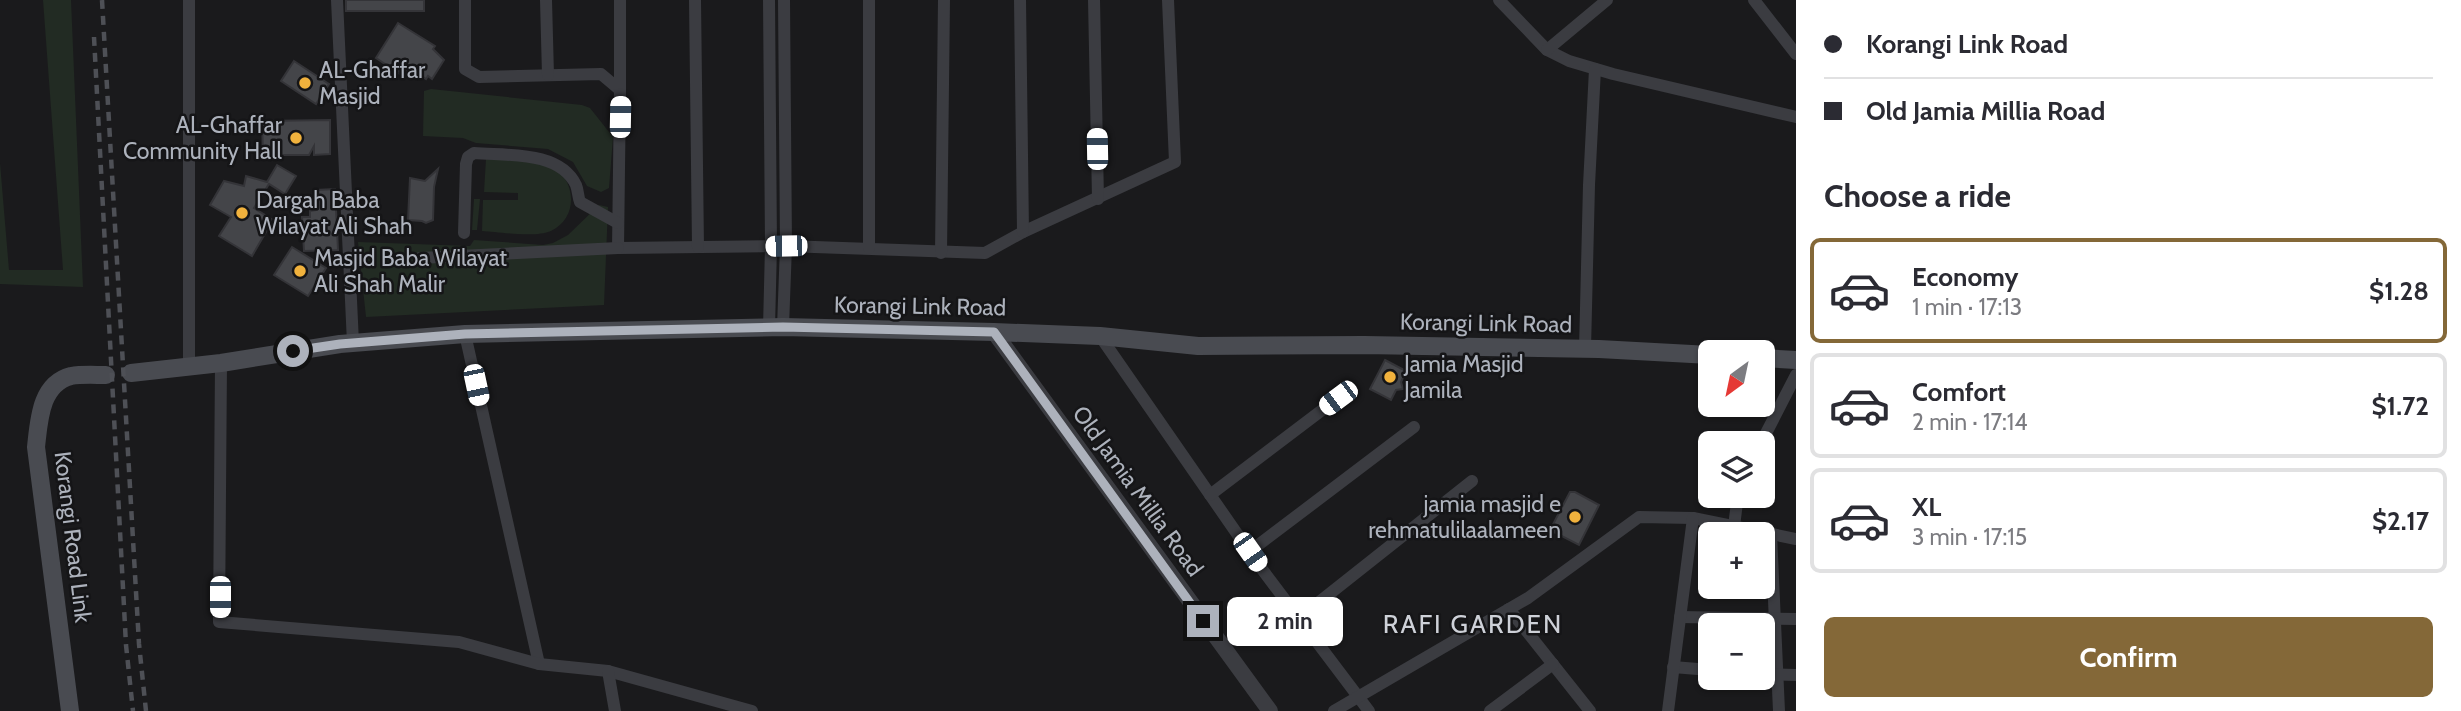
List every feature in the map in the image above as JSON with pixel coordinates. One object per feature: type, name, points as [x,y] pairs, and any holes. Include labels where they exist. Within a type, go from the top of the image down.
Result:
[{"type":"main road","name":"Korangi Link Road","points":[[131,373],[221,363],[353,343],[465,334],[776,328],[994,332],[1100,337],[1198,346],[1364,345],[1585,349],[1698,354]]},
{"type":"main road","points":[[1775,359],[1796,360]]},
{"type":"main road","name":"Korangi Road Link","points":[[70,711],[36,447],[40,411],[50,389],[70,376],[106,375]]},
{"type":"street","points":[[189,0],[189,366]]},
{"type":"street","points":[[337,0],[353,343]]},
{"type":"street","points":[[465,0],[465,69],[479,77],[601,74],[620,90]]},
{"type":"street","points":[[546,0],[548,75]]},
{"type":"street","points":[[618,248],[620,0]]},
{"type":"street","points":[[695,0],[698,247]]},
{"type":"street","points":[[769,0],[772,246],[776,328]]},
{"type":"street","points":[[776,328],[786,246],[784,0]]},
{"type":"street","points":[[869,0],[869,248]]},
{"type":"street","points":[[941,253],[944,0]]},
{"type":"street","points":[[1020,0],[1023,232]]},
{"type":"street","points":[[1094,0],[1098,199]]},
{"type":"street","points":[[420,258],[618,248],[772,246],[985,253],[1023,232],[1175,162],[1168,0]]},
{"type":"street","points":[[1548,50],[1607,0]]},
{"type":"street","points":[[1754,0],[1796,54]]},
{"type":"street","points":[[1502,1],[1548,50],[1569,61],[1796,117]]},
{"type":"street","points":[[1585,349],[1595,69]]},
{"type":"street","points":[[464,233],[466,164],[468,157],[474,153],[535,158],[558,165],[575,184],[580,202],[618,223]]},
{"type":"street","name":"Old Jamia Millia Road","points":[[994,332],[1270,711]]},
{"type":"street","points":[[465,334],[539,664]]},
{"type":"street","points":[[1100,337],[1250,552],[1369,711]]},
{"type":"street","points":[[221,363],[219,622],[459,642],[539,664],[608,671],[752,711]]},
{"type":"street","points":[[1767,431],[1796,375]]},
{"type":"street","points":[[1210,495],[1338,398]]},
{"type":"street","points":[[1250,552],[1414,426]]},
{"type":"street","points":[[1299,618],[1472,481]]},
{"type":"street","points":[[1334,711],[1528,598],[1639,517],[1693,518],[1714,522]]},
{"type":"street","points":[[1668,711],[1693,518]]},
{"type":"street","points":[[1775,535],[1796,539]]},
{"type":"street","points":[[1509,609],[1586,710]]},
{"type":"street","points":[[1680,617],[1698,617]]},
{"type":"street","points":[[1779,711],[1775,618],[1796,619]]},
{"type":"street","points":[[1490,711],[1553,664]]},
{"type":"street","points":[[1673,667],[1698,669]]},
{"type":"street","points":[[608,671],[615,711]]},
{"type":"street","points":[[1775,675],[1796,675]]},
{"type":"shaded area","points":[[43,0],[71,0],[83,287],[0,284],[0,163],[9,270],[63,270]]},
{"type":"shaded area","points":[[431,89],[590,108],[613,137],[609,188],[601,192],[587,186],[573,162],[548,149],[476,143],[463,138],[423,136],[424,91]]},
{"type":"shaded area","points":[[486,159],[531,161],[555,169],[563,176],[571,196],[567,216],[561,224],[551,231],[536,234],[482,231],[483,200],[518,200],[518,193],[484,192]]},
{"type":"shaded area","points":[[474,199],[480,199],[477,230],[472,230]]},
{"type":"shaded area","points":[[599,205],[608,207],[604,305],[366,317],[358,242],[470,246],[474,240],[543,245],[568,235]]},
{"type":"building","points":[[346,0],[424,0],[424,11],[346,11]]},
{"type":"building","points":[[398,23],[435,46],[433,49],[444,60],[432,79],[420,75],[418,78],[403,69],[400,74],[376,58]]},
{"type":"building","name":"AL-Ghaffar Masjid","points":[[294,61],[329,84],[316,104],[281,81]]},
{"type":"building","name":"AL-Ghaffar Community Hall","points":[[330,120],[330,154],[314,155],[314,146],[309,155],[263,155],[262,121]]},
{"type":"building","name":"Dargah Baba Wilayat Ali Shah","points":[[277,165],[296,176],[285,194],[269,184],[254,208],[273,220],[252,256],[219,236],[231,217],[210,205],[224,181],[244,186],[246,176],[267,182]]},
{"type":"building","points":[[438,169],[434,187],[433,220],[426,223],[408,220],[410,178],[425,181]]},
{"type":"building","points":[[335,189],[338,250],[304,251],[302,217],[310,217],[310,211],[317,210],[316,190]]},
{"type":"building","name":"Masjid Baba Wilayat Ali Shah Malir","points":[[292,247],[326,268],[308,296],[274,275]]},
{"type":"building","name":"Jamia Masjid Jamila","points":[[1385,360],[1406,371],[1401,382],[1403,389],[1396,390],[1391,400],[1370,389]]},
{"type":"building","name":"jamia masjid e rehmatulilaalameen","points":[[1570,492],[1599,505],[1579,545],[1550,530]]},
{"type":"railway","points":[[102,0],[139,644],[146,711]]},
{"type":"railway","points":[[94,37],[126,645],[133,711]]},
{"type":"place","name":"AL-Ghaffar Masjid","points":[[305,83]]},
{"type":"place","name":"AL-Ghaffar Community Hall","points":[[296,138]]},
{"type":"place","name":"Dargah Baba Wilayat Ali Shah","points":[[242,213]]},
{"type":"place","name":"Masjid Baba Wilayat Ali Shah Malir","points":[[300,271]]},
{"type":"place","name":"Jamia Masjid Jamila","points":[[1390,377]]},
{"type":"place","name":"jamia masjid e rehmatulilaalameen","points":[[1575,517]]},
{"type":"district","name":"RAFI GARDEN","points":[[1473,624]]},
{"type":"route","points":[[293,351],[340,344],[465,334],[783,327],[994,332],[1203,621]]}]
